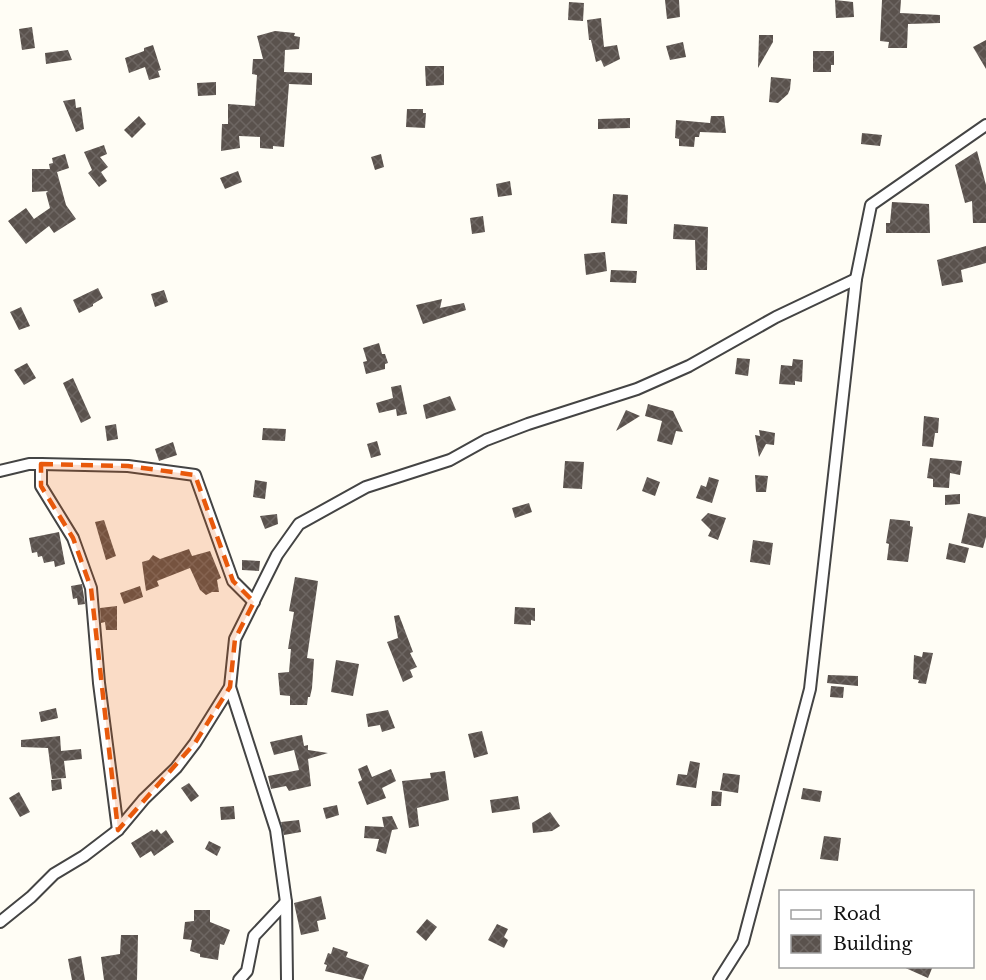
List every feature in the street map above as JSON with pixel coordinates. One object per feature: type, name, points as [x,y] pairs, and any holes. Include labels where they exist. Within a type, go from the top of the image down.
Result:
[{"type":"street","points":[[718,980],[743,942],[810,689],[856,279],[871,205],[986,126]]},
{"type":"street","points":[[287,980],[286,902],[276,830],[230,687],[234,639],[277,555],[299,524],[366,487],[450,460],[486,440],[528,424],[637,389],[689,366],[776,317],[856,279]]},
{"type":"street","points":[[0,471],[29,464],[41,464],[128,466],[195,475],[233,581],[254,602]]},
{"type":"street","points":[[41,464],[42,486],[73,538],[91,588],[99,683],[118,830]]},
{"type":"street","points":[[0,922],[31,897],[54,874],[84,856],[118,830],[144,799],[176,768],[195,743],[230,687]]},
{"type":"street","points":[[238,980],[247,972],[254,936],[286,902]]},
{"type":"highlighted area","points":[[41,464],[128,466],[195,475],[233,581],[254,602],[235,639],[230,687],[195,743],[118,830],[91,588],[73,538],[41,486]]},
{"type":"building","points":[[665,0],[679,0],[680,17],[667,19]]},
{"type":"building","points":[[835,0],[853,2],[854,17],[836,18]]},
{"type":"building","points":[[882,0],[901,0],[900,13],[940,15],[940,23],[908,24],[907,48],[888,48],[889,42],[880,41]]},
{"type":"building","points":[[569,2],[584,3],[583,21],[568,20]]},
{"type":"building","points":[[601,18],[604,47],[617,45],[620,59],[604,67],[601,60],[596,62],[591,40],[589,40],[587,20]]},
{"type":"building","points":[[32,27],[35,48],[22,50],[19,29]]},
{"type":"building","points":[[275,31],[295,33],[294,36],[300,37],[299,49],[285,50],[284,72],[312,73],[312,85],[289,84],[284,147],[260,148],[260,137],[239,136],[240,148],[221,151],[222,124],[228,124],[228,104],[255,106],[257,75],[252,74],[253,59],[263,59],[257,36]]},
{"type":"building","points":[[759,35],[773,35],[773,42],[758,68]]},
{"type":"building","points":[[986,40],[986,69],[973,47]]},
{"type":"building","points":[[683,42],[686,57],[670,60],[666,46]]},
{"type":"building","points":[[153,45],[161,70],[158,71],[160,77],[149,80],[145,67],[129,73],[125,58]]},
{"type":"building","points":[[68,50],[72,60],[46,64],[45,53]]},
{"type":"building","points":[[813,51],[834,51],[834,65],[831,65],[831,72],[813,72]]},
{"type":"building","points":[[425,66],[444,66],[444,85],[426,86]]},
{"type":"building","points":[[771,77],[791,79],[788,94],[778,103],[769,102]]},
{"type":"building","points":[[216,82],[216,95],[198,96],[197,83]]},
{"type":"building","points":[[75,99],[76,108],[81,107],[84,129],[76,132],[63,101]]},
{"type":"building","points":[[407,109],[423,109],[423,113],[426,113],[425,128],[406,127]]},
{"type":"building","points":[[139,116],[146,124],[132,138],[124,130]]},
{"type":"building","points":[[711,116],[724,116],[726,133],[700,132],[699,137],[695,137],[694,147],[679,146],[679,139],[675,138],[676,120],[710,123]]},
{"type":"building","points":[[630,118],[630,128],[598,129],[598,119]]},
{"type":"building","points":[[862,133],[882,135],[880,146],[861,144]]},
{"type":"building","points":[[104,145],[107,154],[100,157],[108,167],[101,172],[107,181],[99,187],[88,173],[92,170],[84,152]]},
{"type":"building","points":[[977,151],[986,185],[986,223],[973,223],[972,201],[965,203],[955,165]]},
{"type":"building","points":[[65,154],[69,168],[57,172],[66,205],[76,219],[54,233],[49,226],[26,244],[8,221],[26,208],[34,219],[50,208],[46,193],[48,191],[32,192],[32,169],[50,169],[49,164],[53,163],[52,158]]},
{"type":"building","points":[[381,154],[384,167],[375,170],[371,157]]},
{"type":"building","points":[[238,171],[242,182],[225,189],[220,178]]},
{"type":"building","points":[[510,181],[512,195],[498,197],[496,184]]},
{"type":"building","points":[[613,194],[628,195],[627,224],[611,223]]},
{"type":"building","points":[[892,202],[929,204],[930,233],[886,233],[886,223],[890,223]]},
{"type":"building","points":[[483,216],[485,232],[472,234],[470,218]]},
{"type":"building","points":[[674,224],[708,227],[707,270],[696,270],[695,240],[673,239]]},
{"type":"building","points":[[986,246],[986,263],[961,270],[963,282],[942,286],[937,260]]},
{"type":"building","points":[[605,252],[607,271],[586,275],[584,254]]},
{"type":"building","points":[[611,270],[637,271],[636,283],[610,282]]},
{"type":"building","points":[[98,288],[103,298],[79,313],[73,300]]},
{"type":"building","points":[[164,290],[168,302],[155,307],[151,294]]},
{"type":"building","points":[[442,299],[440,308],[464,303],[466,310],[423,324],[416,305]]},
{"type":"building","points":[[21,307],[30,326],[19,330],[10,312]]},
{"type":"building","points":[[379,343],[388,363],[385,364],[385,369],[366,374],[363,362],[367,361],[363,348]]},
{"type":"building","points":[[737,358],[750,359],[748,376],[735,374]]},
{"type":"building","points":[[793,359],[803,360],[802,382],[795,381],[795,385],[779,384],[781,365],[792,366]]},
{"type":"building","points":[[27,363],[36,378],[24,385],[14,370]]},
{"type":"building","points":[[73,378],[91,418],[81,423],[63,383]]},
{"type":"building","points":[[401,385],[407,414],[397,416],[396,409],[379,413],[376,403],[393,398],[391,387]]},
{"type":"building","points":[[450,396],[456,410],[426,419],[423,405]]},
{"type":"building","points":[[648,404],[673,411],[683,432],[676,431],[672,445],[657,441],[662,421],[645,416]]},
{"type":"building","points":[[626,410],[640,416],[616,431]]},
{"type":"building","points":[[924,416],[939,418],[938,433],[935,433],[933,447],[922,446]]},
{"type":"building","points":[[116,424],[118,439],[107,441],[105,426]]},
{"type":"building","points":[[263,428],[286,429],[285,441],[262,440]]},
{"type":"building","points":[[759,430],[775,433],[774,445],[766,444],[759,457],[755,435],[760,436]]},
{"type":"building","points":[[377,441],[381,455],[371,458],[367,444]]},
{"type":"building","points":[[173,442],[177,455],[159,461],[155,449]]},
{"type":"building","points":[[930,458],[962,461],[960,475],[950,473],[949,488],[933,487],[933,479],[927,478]]},
{"type":"building","points":[[565,461],[584,462],[582,489],[563,488]]},
{"type":"building","points":[[755,475],[768,476],[766,492],[756,492]]},
{"type":"building","points":[[647,477],[660,482],[655,496],[642,491]]},
{"type":"building","points":[[709,477],[719,480],[712,503],[696,498],[701,485],[706,487]]},
{"type":"building","points":[[255,480],[267,482],[265,499],[253,497]]},
{"type":"building","points":[[960,494],[960,504],[945,505],[945,495]]},
{"type":"building","points":[[529,503],[532,512],[515,518],[512,508]]},
{"type":"building","points":[[708,513],[726,518],[718,540],[708,536],[711,530],[701,520]]},
{"type":"building","points":[[968,513],[986,517],[986,537],[983,548],[961,543]]},
{"type":"building","points":[[277,514],[278,524],[265,529],[260,516]]},
{"type":"building","points":[[890,519],[910,521],[910,526],[913,527],[908,562],[887,560],[889,544],[886,543]]},
{"type":"building","points":[[104,520],[116,556],[106,560],[95,522]]},
{"type":"building","points":[[59,532],[65,564],[55,567],[54,561],[44,563],[42,556],[38,557],[37,552],[32,553],[29,538]]},
{"type":"building","points":[[753,540],[773,543],[770,565],[750,562]]},
{"type":"building","points":[[949,543],[969,548],[965,563],[946,559]]},
{"type":"building","points":[[189,549],[192,556],[210,551],[221,578],[217,580],[219,592],[206,595],[200,590],[190,568],[157,581],[159,586],[146,591],[142,562],[149,560],[153,555],[160,559]]},
{"type":"building","points":[[242,560],[260,561],[259,571],[242,570]]},
{"type":"building","points":[[295,577],[318,581],[307,658],[314,659],[312,688],[307,705],[290,705],[290,696],[280,695],[278,673],[289,672],[291,649],[288,649],[294,612],[289,611]]},
{"type":"building","points":[[82,584],[85,604],[78,605],[77,598],[73,599],[71,586]]},
{"type":"building","points":[[140,586],[143,597],[124,604],[120,593]]},
{"type":"building","points":[[117,606],[117,630],[106,630],[105,622],[101,623],[100,608]]},
{"type":"building","points":[[515,607],[535,608],[535,621],[531,620],[531,625],[514,624]]},
{"type":"building","points":[[399,615],[413,652],[410,653],[417,667],[410,670],[413,677],[403,682],[387,642],[398,638],[394,616]]},
{"type":"building","points":[[923,652],[933,653],[926,684],[918,683],[919,680],[913,679],[914,655],[922,657]]},
{"type":"building","points":[[336,660],[359,664],[353,696],[331,692]]},
{"type":"building","points":[[828,675],[858,676],[858,686],[827,683]]},
{"type":"building","points":[[831,686],[844,687],[843,698],[830,697]]},
{"type":"building","points":[[56,708],[58,718],[41,722],[39,712]]},
{"type":"building","points":[[388,710],[395,728],[382,732],[380,725],[368,727],[366,714]]},
{"type":"building","points":[[482,731],[488,754],[474,758],[468,734]]},
{"type":"building","points":[[302,735],[304,746],[308,745],[308,750],[328,753],[308,759],[311,786],[289,791],[286,786],[271,789],[268,776],[299,770],[294,750],[274,755],[270,742]]},
{"type":"building","points":[[60,736],[61,751],[81,749],[82,759],[64,761],[66,778],[52,779],[48,748],[21,747],[21,740]]},
{"type":"building","points":[[690,761],[700,763],[696,788],[676,785],[678,774],[687,775]]},
{"type":"building","points":[[367,765],[372,777],[391,769],[396,781],[382,788],[386,798],[367,805],[358,782],[362,780],[358,769]]},
{"type":"building","points":[[445,771],[449,800],[417,808],[419,826],[409,828],[402,781],[431,778],[430,773]]},
{"type":"building","points":[[723,773],[740,775],[738,793],[720,790]]},
{"type":"building","points":[[61,779],[62,789],[52,791],[51,780]]},
{"type":"building","points":[[189,783],[199,796],[191,802],[181,788]]},
{"type":"building","points":[[803,788],[822,791],[820,802],[801,799]]},
{"type":"building","points":[[712,791],[722,792],[721,806],[711,806]]},
{"type":"building","points":[[19,792],[30,812],[20,817],[9,798]]},
{"type":"building","points":[[518,796],[520,809],[492,813],[490,800]]},
{"type":"building","points":[[337,805],[339,815],[326,819],[323,808]]},
{"type":"building","points":[[234,806],[235,819],[221,820],[220,807]]},
{"type":"building","points":[[550,812],[560,826],[552,831],[533,833],[532,823]]},
{"type":"building","points":[[392,816],[398,829],[392,830],[386,854],[376,851],[379,839],[364,838],[365,826],[384,827],[382,817]]},
{"type":"building","points":[[299,820],[301,832],[284,835],[281,822]]},
{"type":"building","points":[[157,829],[161,834],[166,830],[174,842],[154,856],[151,851],[140,858],[131,843]]},
{"type":"building","points":[[824,836],[841,838],[838,861],[820,859]]},
{"type":"building","points":[[209,841],[221,847],[217,856],[205,849]]},
{"type":"building","points":[[321,896],[326,919],[317,921],[319,931],[301,935],[294,903]]},
{"type":"building","points":[[194,910],[210,910],[210,922],[230,930],[224,945],[220,944],[218,960],[200,957],[200,954],[190,951],[192,940],[183,939],[185,922],[194,921]]},
{"type":"building","points":[[427,919],[437,927],[426,941],[416,932]]},
{"type":"building","points":[[497,924],[508,929],[504,937],[508,940],[504,948],[488,940]]},
{"type":"building","points":[[121,935],[138,935],[137,980],[104,980],[101,957],[120,954]]},
{"type":"building","points":[[333,947],[348,952],[346,957],[369,965],[363,980],[325,971],[327,965],[324,964]]},
{"type":"building","points":[[81,956],[85,980],[72,980],[68,959]]},
{"type":"building","points":[[906,968],[932,968],[928,978]]}]
